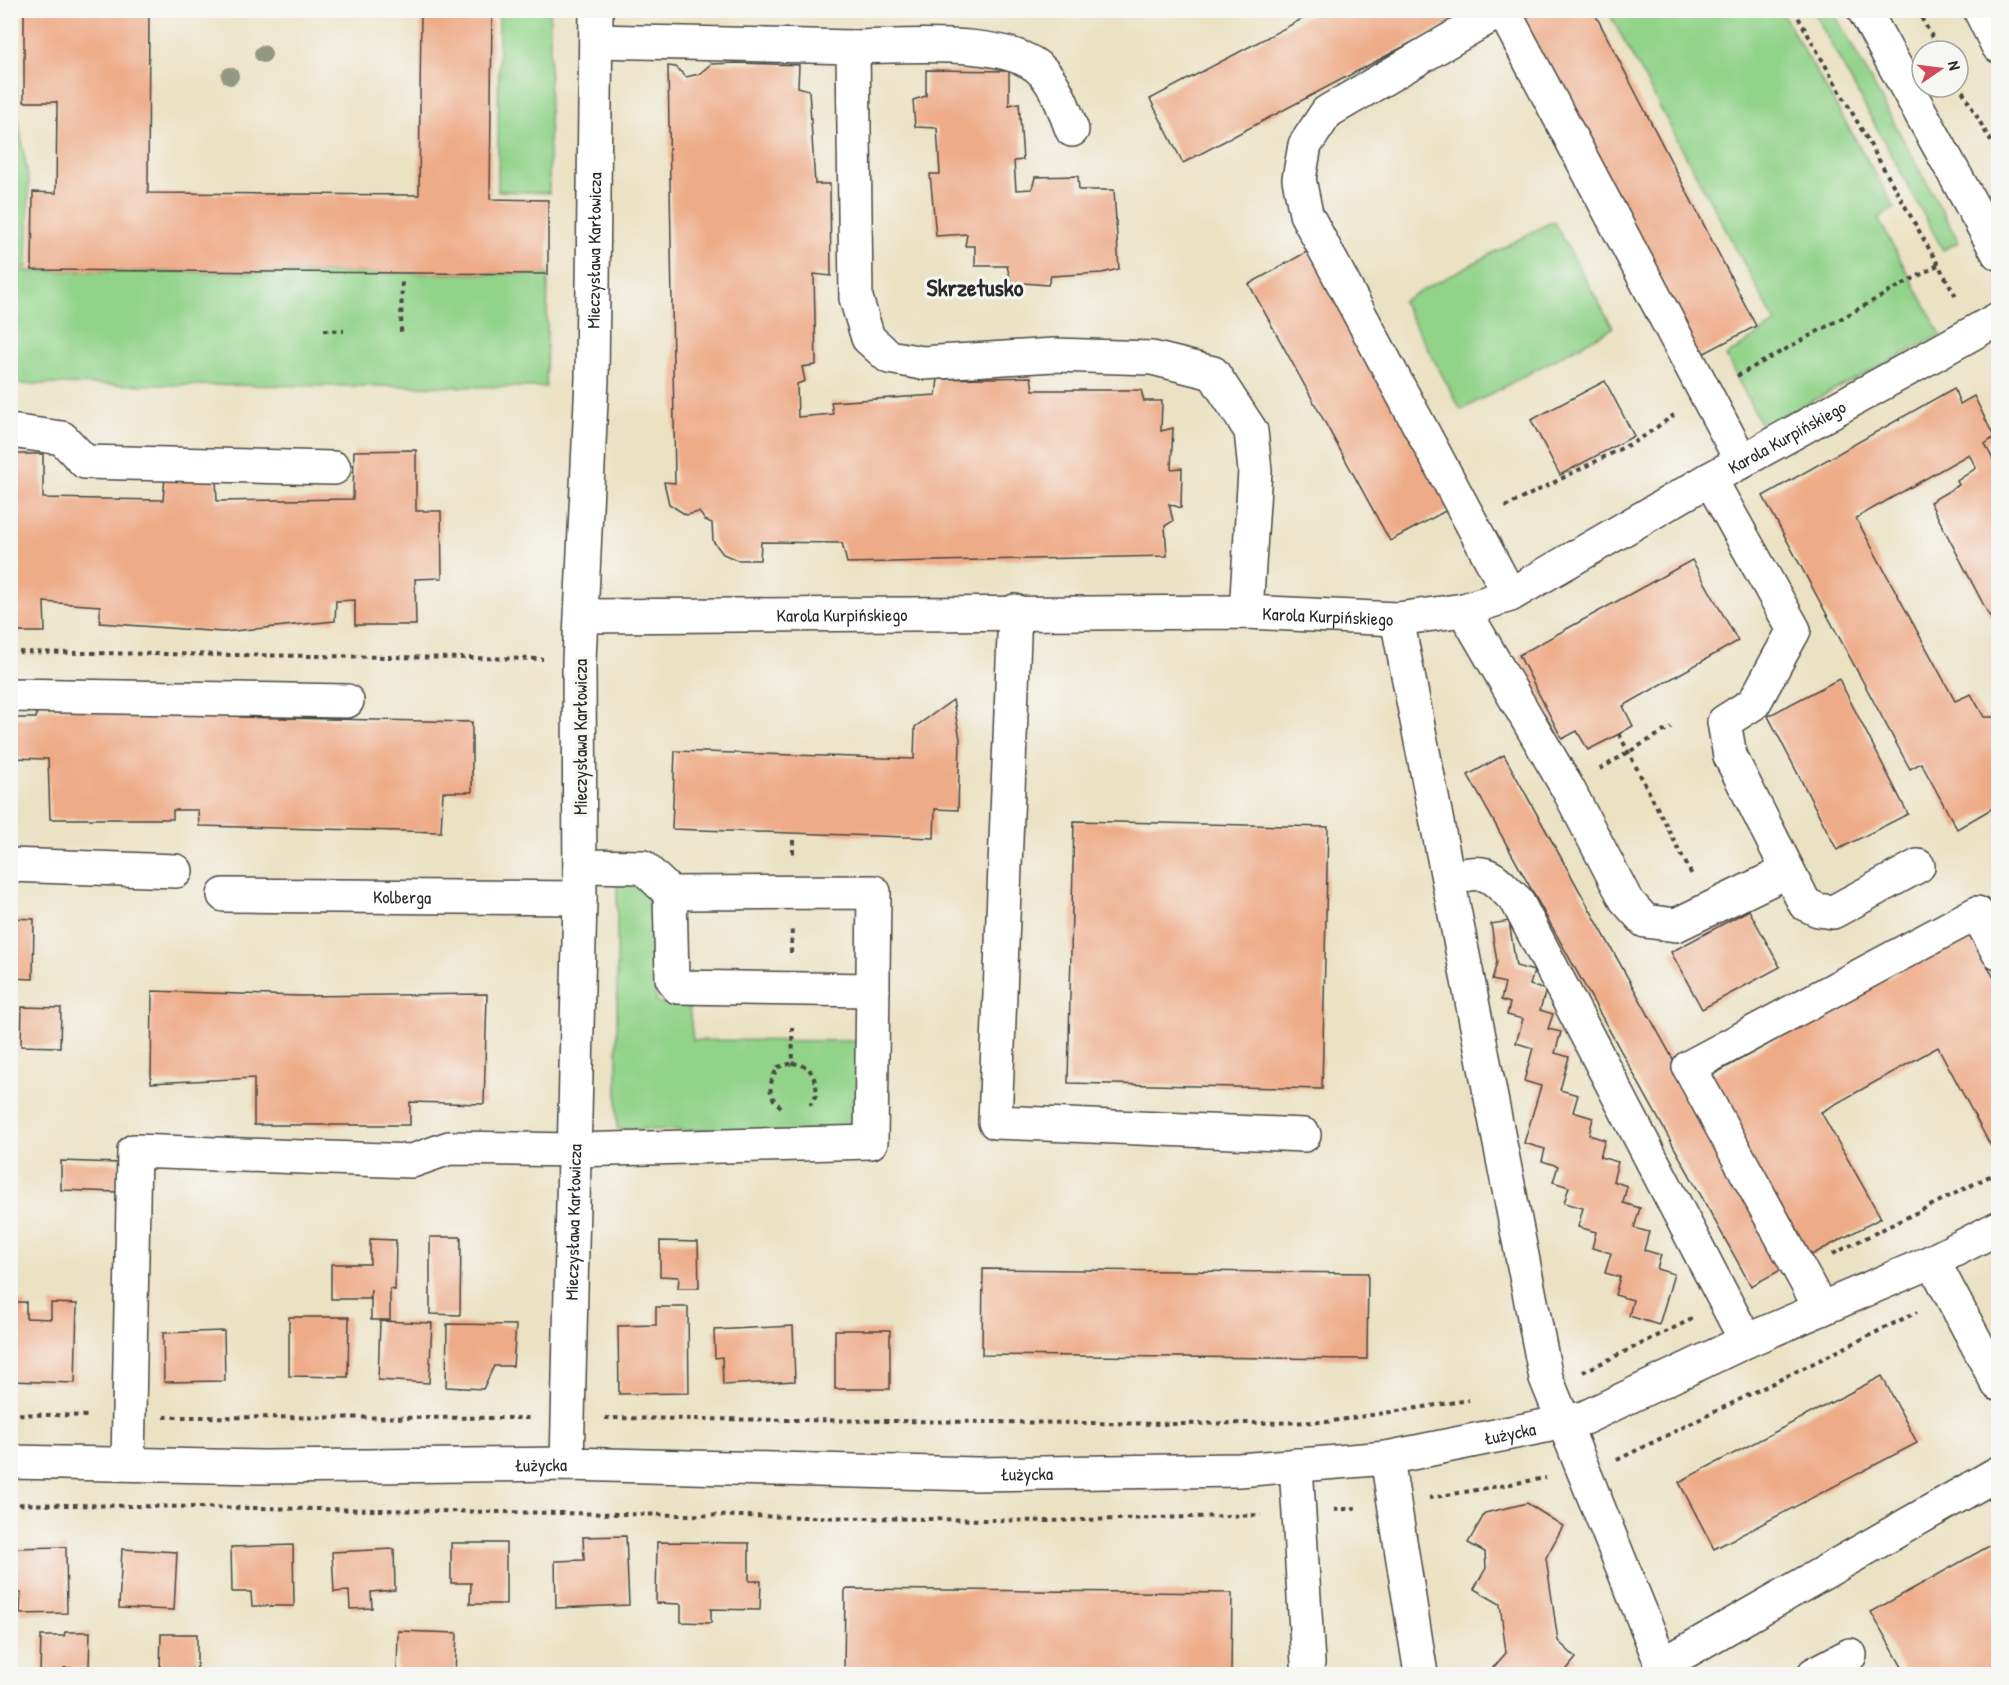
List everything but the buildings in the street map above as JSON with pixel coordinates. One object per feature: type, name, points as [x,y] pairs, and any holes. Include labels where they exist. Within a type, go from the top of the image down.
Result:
[{"type":"street","points":[[1510,595],[1306,214],[1299,179],[1305,145],[1328,112],[1502,10],[1742,462]]},
{"type":"street","points":[[1864,10],[1998,253]]},
{"type":"street","points":[[1980,10],[1998,46]]},
{"type":"street","points":[[596,26],[854,47],[983,47],[1018,55],[1043,71],[1063,106],[1072,130]]},
{"type":"street","name":"Mieczysława Karłowicza","points":[[567,1464],[580,882],[579,660],[592,379],[596,26]]},
{"type":"street","points":[[854,47],[856,298],[868,338],[889,357],[922,363],[1054,355],[1152,358],[1213,373],[1251,431],[1255,471],[1246,612]]},
{"type":"street","name":"Karola Kurpińskiego","points":[[582,615],[1015,611],[1246,612],[1397,619],[1464,610],[1510,595],[1710,479],[1987,325]]},
{"type":"street","points":[[10,432],[62,438],[85,462],[334,468]]},
{"type":"street","points":[[1710,479],[1794,630],[1754,703],[1724,722],[1730,756],[1805,904],[1818,910],[1833,912],[1918,866]]},
{"type":"street","points":[[1464,610],[1568,789],[1626,900],[1645,921],[1676,925],[1788,871]]},
{"type":"street","points":[[1015,611],[995,1122],[1304,1135]]},
{"type":"street","points":[[1397,619],[1450,879],[1545,1378],[1566,1423],[1662,1670],[1998,1473]]},
{"type":"street","points":[[10,695],[347,701]]},
{"type":"street","points":[[10,865],[176,872]]},
{"type":"street","name":"Kolberga","points":[[224,895],[580,882],[643,867],[670,893]]},
{"type":"street","points":[[1450,879],[1471,872],[1488,874],[1517,901],[1746,1341]]},
{"type":"street","points":[[128,1464],[134,1151],[412,1161],[449,1148],[574,1150],[871,1142],[873,990],[874,892],[670,893],[672,978],[678,987],[873,990]]},
{"type":"street","points":[[1821,1309],[1689,1067],[1977,914],[1998,952]]},
{"type":"street","name":"Łużycka","points":[[10,1462],[264,1467],[567,1464],[978,1474],[1239,1470],[1387,1458],[1584,1418],[1746,1341],[1933,1261],[1998,1228]]},
{"type":"street","points":[[1933,1261],[1998,1382]]},
{"type":"street","points":[[1387,1458],[1421,1674]]},
{"type":"street","points":[[1296,1465],[1308,1663]]},
{"type":"street","points":[[1814,1674],[1850,1655]]},
{"type":"path","points":[[1794,10],[1987,325],[1998,372]]},
{"type":"path","points":[[1917,10],[1933,39]]},
{"type":"path","points":[[1967,99],[1998,154]]},
{"type":"path","points":[[401,332],[402,278]]},
{"type":"path","points":[[324,330],[344,331]]},
{"type":"path","points":[[10,652],[579,660]]},
{"type":"path","points":[[1568,789],[1671,727]]},
{"type":"path","points":[[1618,734],[1629,751],[1709,910]]},
{"type":"path","points":[[1800,1270],[1998,1172]]},
{"type":"path","points":[[1550,1387],[1727,1303]]},
{"type":"path","points":[[10,1414],[1168,1424],[1326,1422],[1473,1400]]},
{"type":"green space","points":[[14,10],[16,110],[29,182],[27,268],[11,267],[10,11]]},
{"type":"green space","points":[[499,11],[550,11],[549,193],[498,191]]},
{"type":"green space","points":[[1608,11],[1781,11],[1895,208],[1878,218],[1941,335],[1762,427],[1726,356],[1776,323]]},
{"type":"green space","points":[[1813,11],[1833,11],[1959,242],[1943,250]]},
{"type":"green space","points":[[1553,221],[1613,328],[1461,410],[1402,301]]},
{"type":"green space","points":[[10,271],[548,274],[546,387],[11,384]]},
{"type":"green space","points":[[617,879],[651,888],[656,1002],[689,1007],[693,1040],[861,1041],[859,1119],[846,1133],[617,1129]]},
{"type":"district","name":"Skrzetusko","points":[[975,287]]}]
